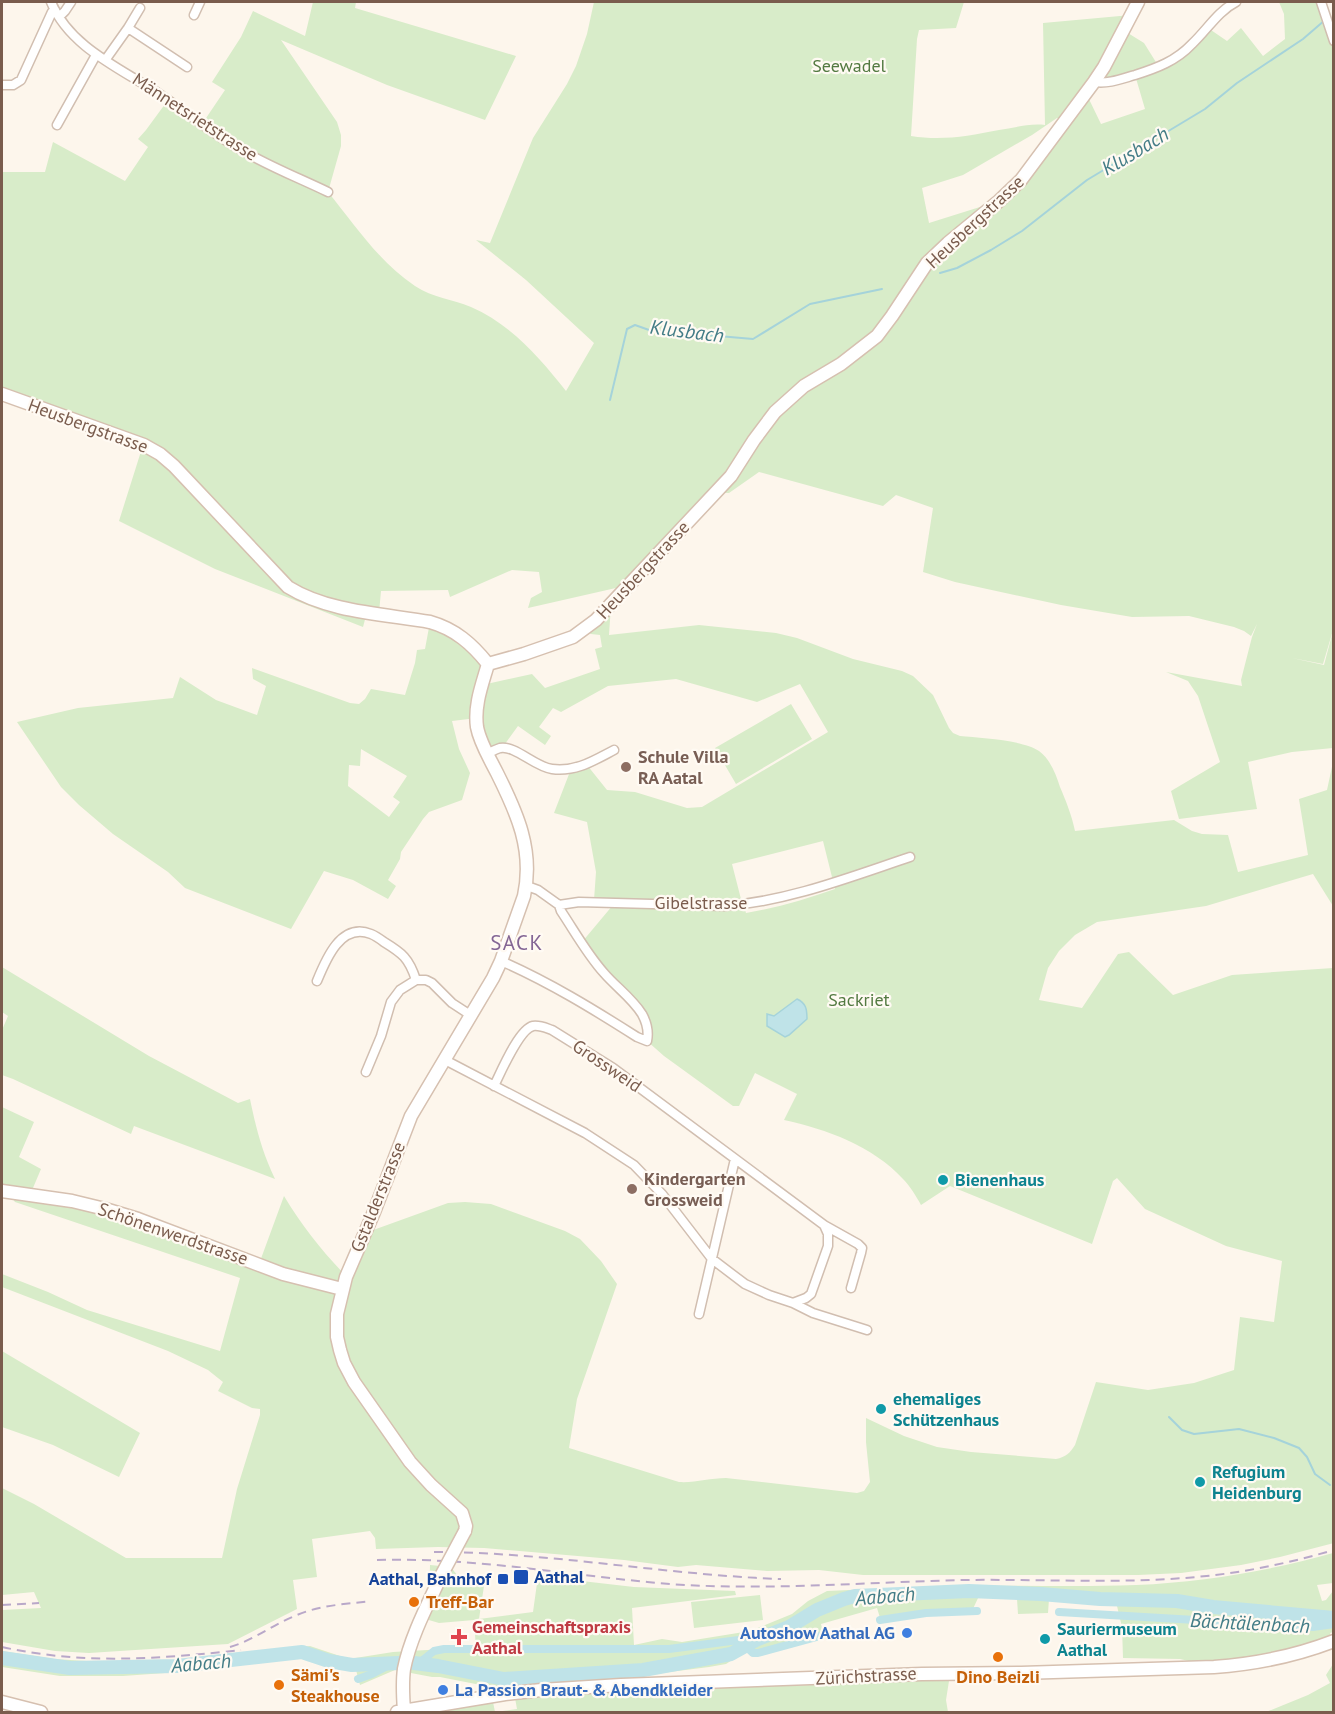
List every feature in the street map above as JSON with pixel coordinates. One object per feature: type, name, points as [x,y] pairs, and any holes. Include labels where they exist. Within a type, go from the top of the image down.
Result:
[{"type":"street","points":[[2,85],[13,85],[21,80],[52,12],[55,9],[65,11],[71,2]]},
{"type":"street","points":[[194,15],[200,2]]},
{"type":"street","name":"Heusbergstrasse","points":[[2,394],[153,449],[174,466],[288,587],[303,596],[329,605],[442,626],[463,638],[488,664],[557,643],[573,637],[596,620],[731,476],[775,412],[804,386],[841,364],[877,336],[927,264],[948,243],[1012,190],[1094,82],[1138,2]]},
{"type":"street","points":[[1094,82],[1107,84],[1173,60],[1191,45],[1223,11],[1236,2]]},
{"type":"street","points":[[1321,2],[1334,40]]},
{"type":"street","points":[[106,59],[140,8]]},
{"type":"street","name":"Männetsrietstrasse","points":[[55,9],[73,33],[96,55],[106,59],[247,154],[328,192]]},
{"type":"street","points":[[128,28],[187,67]]},
{"type":"street","points":[[57,125],[96,55]]},
{"type":"street","name":"Gstalderstrasse","points":[[400,1712],[406,1662],[422,1618],[466,1526],[462,1513],[410,1462],[354,1382],[344,1363],[337,1337],[337,1314],[342,1289],[381,1195],[405,1128],[416,1106],[472,1016],[501,961],[524,896],[527,860],[520,824],[514,806],[479,735],[478,698],[488,664]]},
{"type":"street","points":[[487,754],[502,748],[512,750],[550,769],[571,769],[587,765],[614,750]]},
{"type":"street","name":"Gibelstrasse","points":[[559,905],[579,902],[745,905],[786,897],[910,857]]},
{"type":"street","points":[[501,961],[523,970],[647,1041],[648,1029],[641,1012],[604,973],[587,951],[559,905],[538,890],[526,886]]},
{"type":"street","points":[[317,981],[329,953],[338,942],[358,932],[370,934],[402,953],[411,966],[416,980]]},
{"type":"street","points":[[366,1072],[381,1036],[391,1002],[400,990],[416,980],[426,980],[432,983],[452,1003],[472,1016]]},
{"type":"street","name":"Grossweid","points":[[494,1086],[525,1030],[532,1026],[552,1030],[613,1068],[824,1225],[858,1244],[862,1248],[851,1288]]},
{"type":"street","points":[[445,1060],[591,1137],[634,1165],[662,1194],[712,1259],[735,1277],[756,1290],[813,1313],[867,1330]]},
{"type":"street","points":[[699,1314],[735,1159]]},
{"type":"street","name":"Schönenwerdstrasse","points":[[2,1191],[72,1201],[105,1209],[138,1219],[283,1274],[342,1289]]},
{"type":"street","points":[[793,1303],[806,1298],[814,1287],[829,1239],[824,1225]]},
{"type":"street","name":"Zürichstrasse","points":[[400,1712],[510,1694],[621,1685],[1243,1665],[1287,1657],[1334,1641]]},
{"type":"street","points":[[2,1702],[41,1713]]},
{"type":"green space","name":"Seewadel","points":[[313,2],[356,2],[355,8],[516,56],[485,120],[387,85],[281,40],[337,122],[341,135],[341,146],[328,192],[358,230],[390,266],[415,286],[486,314],[512,333],[546,366],[566,391],[594,343],[526,280],[476,240],[490,243],[533,138],[576,66],[587,34],[594,2],[964,2],[956,28],[919,30],[917,39],[911,136],[944,138],[1027,125],[1045,125],[1043,23],[1131,15],[1123,30],[1144,43],[1159,67],[1208,28],[1227,41],[1241,28],[1263,56],[1285,39],[1284,14],[1279,2],[1321,2],[1334,41],[1334,627],[1323,664],[1292,658],[1324,665],[1333,631],[1333,748],[1292,752],[1248,762],[1257,809],[1179,819],[1171,791],[1220,762],[1198,696],[1188,681],[1166,672],[1242,686],[1241,680],[1257,624],[1251,636],[1234,627],[1189,616],[1132,617],[1061,605],[955,582],[923,572],[933,508],[896,495],[883,506],[759,472],[729,493],[716,493],[629,585],[528,608],[531,598],[542,592],[539,572],[512,570],[450,597],[448,590],[381,591],[379,613],[367,612],[363,627],[215,569],[119,521],[143,445],[2,394],[2,172],[45,172],[53,142],[125,181],[148,147],[138,139],[168,100],[202,124],[225,90],[212,82],[241,37],[253,11],[305,36]],"holes":[[[1135,75],[1145,109],[1101,124],[1086,93],[1094,82]],[[1057,118],[1066,119],[999,201],[929,223],[922,188],[963,175]]]},
{"type":"green space","name":"Sackriet","points":[[611,605],[609,635],[699,625],[776,633],[797,638],[853,659],[902,671],[913,676],[933,695],[953,733],[960,736],[1023,744],[1043,754],[1054,772],[1075,831],[1174,820],[1202,834],[1228,835],[1238,872],[1308,855],[1299,799],[1327,790],[1333,762],[1333,906],[1313,874],[1206,906],[1097,922],[1075,935],[1059,951],[1048,968],[1039,1000],[1082,1008],[1118,954],[1129,952],[1173,995],[1232,975],[1333,968],[1334,1543],[1241,1565],[1181,1573],[863,1575],[819,1570],[767,1571],[696,1565],[678,1567],[484,1548],[376,1549],[375,1538],[370,1531],[312,1539],[317,1577],[293,1580],[297,1609],[228,1644],[89,1653],[55,1651],[2,1642],[2,1610],[41,1608],[34,1592],[2,1595],[2,1488],[126,1558],[222,1558],[237,1489],[260,1409],[252,1408],[218,1391],[223,1382],[208,1370],[168,1351],[2,1287],[2,1274],[87,1310],[220,1351],[240,1278],[15,1202],[8,1193],[2,1191],[2,1107],[34,1122],[19,1157],[41,1169],[30,1195],[59,1199],[259,1264],[284,1196],[313,1238],[346,1276],[365,1233],[448,1203],[491,1204],[565,1231],[580,1239],[601,1261],[617,1284],[577,1399],[569,1448],[679,1482],[726,1478],[857,1493],[864,1491],[870,1482],[866,1418],[904,1436],[937,1447],[1056,1459],[1067,1454],[1075,1445],[1096,1382],[1148,1390],[1194,1383],[1234,1370],[1240,1317],[1274,1322],[1282,1261],[1226,1246],[1145,1209],[1117,1178],[1113,1181],[1092,1244],[950,1186],[921,1205],[906,1182],[878,1157],[848,1140],[816,1128],[784,1120],[797,1094],[755,1073],[739,1106],[733,1106],[647,1041],[644,1018],[582,942],[613,905],[744,907],[746,913],[802,900],[835,889],[823,841],[732,864],[742,903],[594,900],[596,872],[587,822],[554,813],[571,769],[587,765],[607,790],[635,792],[687,808],[702,807],[828,732],[800,684],[757,702],[676,679],[608,686],[561,712],[553,708],[539,727],[551,736],[545,745],[518,726],[502,748],[487,754],[477,718],[452,721],[459,749],[470,773],[462,800],[429,812],[423,819],[401,852],[400,859],[388,880],[396,886],[388,899],[353,880],[324,871],[291,929],[185,888],[168,872],[113,834],[61,787],[17,722],[78,708],[173,698],[180,677],[216,700],[257,715],[266,686],[253,679],[252,668],[350,703],[359,704],[371,689],[405,695],[417,650],[425,649],[430,622],[483,657],[482,685],[532,674],[545,688],[600,669],[595,649],[602,647],[600,635],[584,630]],"holes":[[[361,749],[407,776],[393,797],[400,802],[389,817],[348,786],[349,765],[360,766]]]},
{"type":"green space","points":[[791,704],[812,739],[736,784],[715,748]]},
{"type":"green space","points":[[2,967],[149,1056],[238,1103],[250,1099],[260,1140],[275,1179],[134,1126],[131,1134],[2,1075],[2,1030],[8,1016],[2,1012]]},
{"type":"green space","points":[[2,1351],[140,1433],[119,1477],[53,1445],[2,1427]]},
{"type":"green space","points":[[1333,1553],[1333,1583],[1317,1585],[1322,1601],[1326,1600],[1333,1591],[1333,1632],[1330,1633],[1333,1642],[1214,1667],[1180,1659],[1123,1658],[1122,1627],[1117,1606],[1049,1599],[1048,1613],[1018,1614],[1017,1599],[1045,1599],[979,1596],[971,1613],[921,1614],[881,1621],[877,1608],[821,1624],[824,1637],[760,1654],[753,1654],[748,1650],[726,1664],[646,1675],[528,1683],[496,1688],[395,1670],[360,1685],[356,1670],[341,1669],[301,1657],[179,1672],[123,1676],[60,1676],[2,1667],[2,1651],[54,1659],[119,1663],[187,1660],[310,1646],[349,1659],[393,1652],[476,1649],[474,1620],[439,1623],[422,1618],[429,1602],[430,1565],[451,1567],[465,1581],[484,1586],[479,1619],[533,1612],[538,1576],[634,1587],[735,1591],[736,1595],[632,1608],[634,1645],[662,1639],[682,1642],[750,1631],[792,1614],[808,1601],[827,1591],[963,1586],[1161,1584],[1236,1575]]},
{"type":"green space","points":[[760,1595],[763,1620],[694,1628],[691,1602]]},
{"type":"green space","points":[[1333,1664],[1333,1712],[1266,1712],[1308,1695],[1330,1683],[1326,1675]]},
{"type":"green space","points":[[949,1681],[946,1700],[948,1712],[495,1712],[517,1709],[515,1698],[619,1690]]},
{"type":"green space","points":[[492,1697],[495,1712],[422,1712]]},
{"type":"water","points":[[797,999],[805,1007],[807,1019],[785,1037],[767,1026],[767,1014],[774,1016]]},
{"type":"waterway","name":"Klusbach","points":[[940,273],[957,268],[1022,231],[1087,180],[1205,109],[1237,83],[1303,39],[1325,20]]},
{"type":"waterway","name":"Klusbach","points":[[610,400],[627,329],[635,325],[649,330],[753,339],[810,304],[882,289]]},
{"type":"waterway","points":[[1169,1417],[1182,1430],[1194,1434],[1239,1429],[1274,1438],[1299,1448],[1307,1457],[1315,1474],[1330,1485]]},
{"type":"waterway","name":"Aabach","points":[[414,1663],[504,1679],[643,1670],[731,1654],[758,1639],[789,1627],[817,1610],[855,1596],[969,1591],[1041,1594],[1100,1599],[1177,1601],[1213,1607],[1334,1618]]},
{"type":"waterway","points":[[880,1620],[926,1613],[977,1611]]},
{"type":"waterway","name":"Bächtälenbach","points":[[1059,1612],[1313,1627],[1334,1624]]},
{"type":"waterway","points":[[419,1663],[434,1651],[444,1649],[669,1649],[739,1640],[753,1653],[758,1653],[824,1635]]},
{"type":"waterway","name":"Aabach","points":[[2,1658],[70,1668],[177,1666],[302,1652],[329,1661],[352,1665],[399,1663]]},
{"type":"waterway","points":[[358,1679],[393,1663]]},
{"type":"railway","points":[[377,1560],[450,1561],[633,1581],[744,1587],[965,1580],[1167,1579],[1248,1570],[1334,1550]]},
{"type":"railway","points":[[434,1552],[564,1559],[694,1573],[781,1579]]},
{"type":"railway","points":[[230,1647],[315,1609],[371,1601]]},
{"type":"railway","points":[[2,1605],[39,1603]]},
{"type":"railway","points":[[2,1647],[32,1653],[121,1659],[241,1650]]},
{"type":"place","name":"Schule Villa RA Aatal","points":[[626,767]]},
{"type":"place","name":"Bienenhaus","points":[[943,1180]]},
{"type":"place","name":"Kindergarten Grossweid","points":[[632,1189]]},
{"type":"place","name":"ehemaliges Schützenhaus","points":[[881,1409]]},
{"type":"place","name":"Refugium Heidenburg","points":[[1200,1482]]},
{"type":"place","name":"Aathal","points":[[521,1577]]},
{"type":"place","name":"Aathal, Bahnhof","points":[[503,1579]]},
{"type":"place","name":"Treff-Bar","points":[[414,1602]]},
{"type":"place","name":"Autoshow Aathal AG","points":[[907,1633]]},
{"type":"place","name":"Gemeinschaftspraxis Aathal","points":[[459,1637]]},
{"type":"place","name":"Sauriermuseum Aathal","points":[[1045,1639]]},
{"type":"place","name":"Dino Beizli","points":[[998,1657]]},
{"type":"place","name":"Sämi's Steakhouse","points":[[279,1685]]},
{"type":"place","name":"La Passion Braut- & Abendkleider","points":[[443,1690]]},
{"type":"district","name":"SACK","points":[[517,943]]}]
